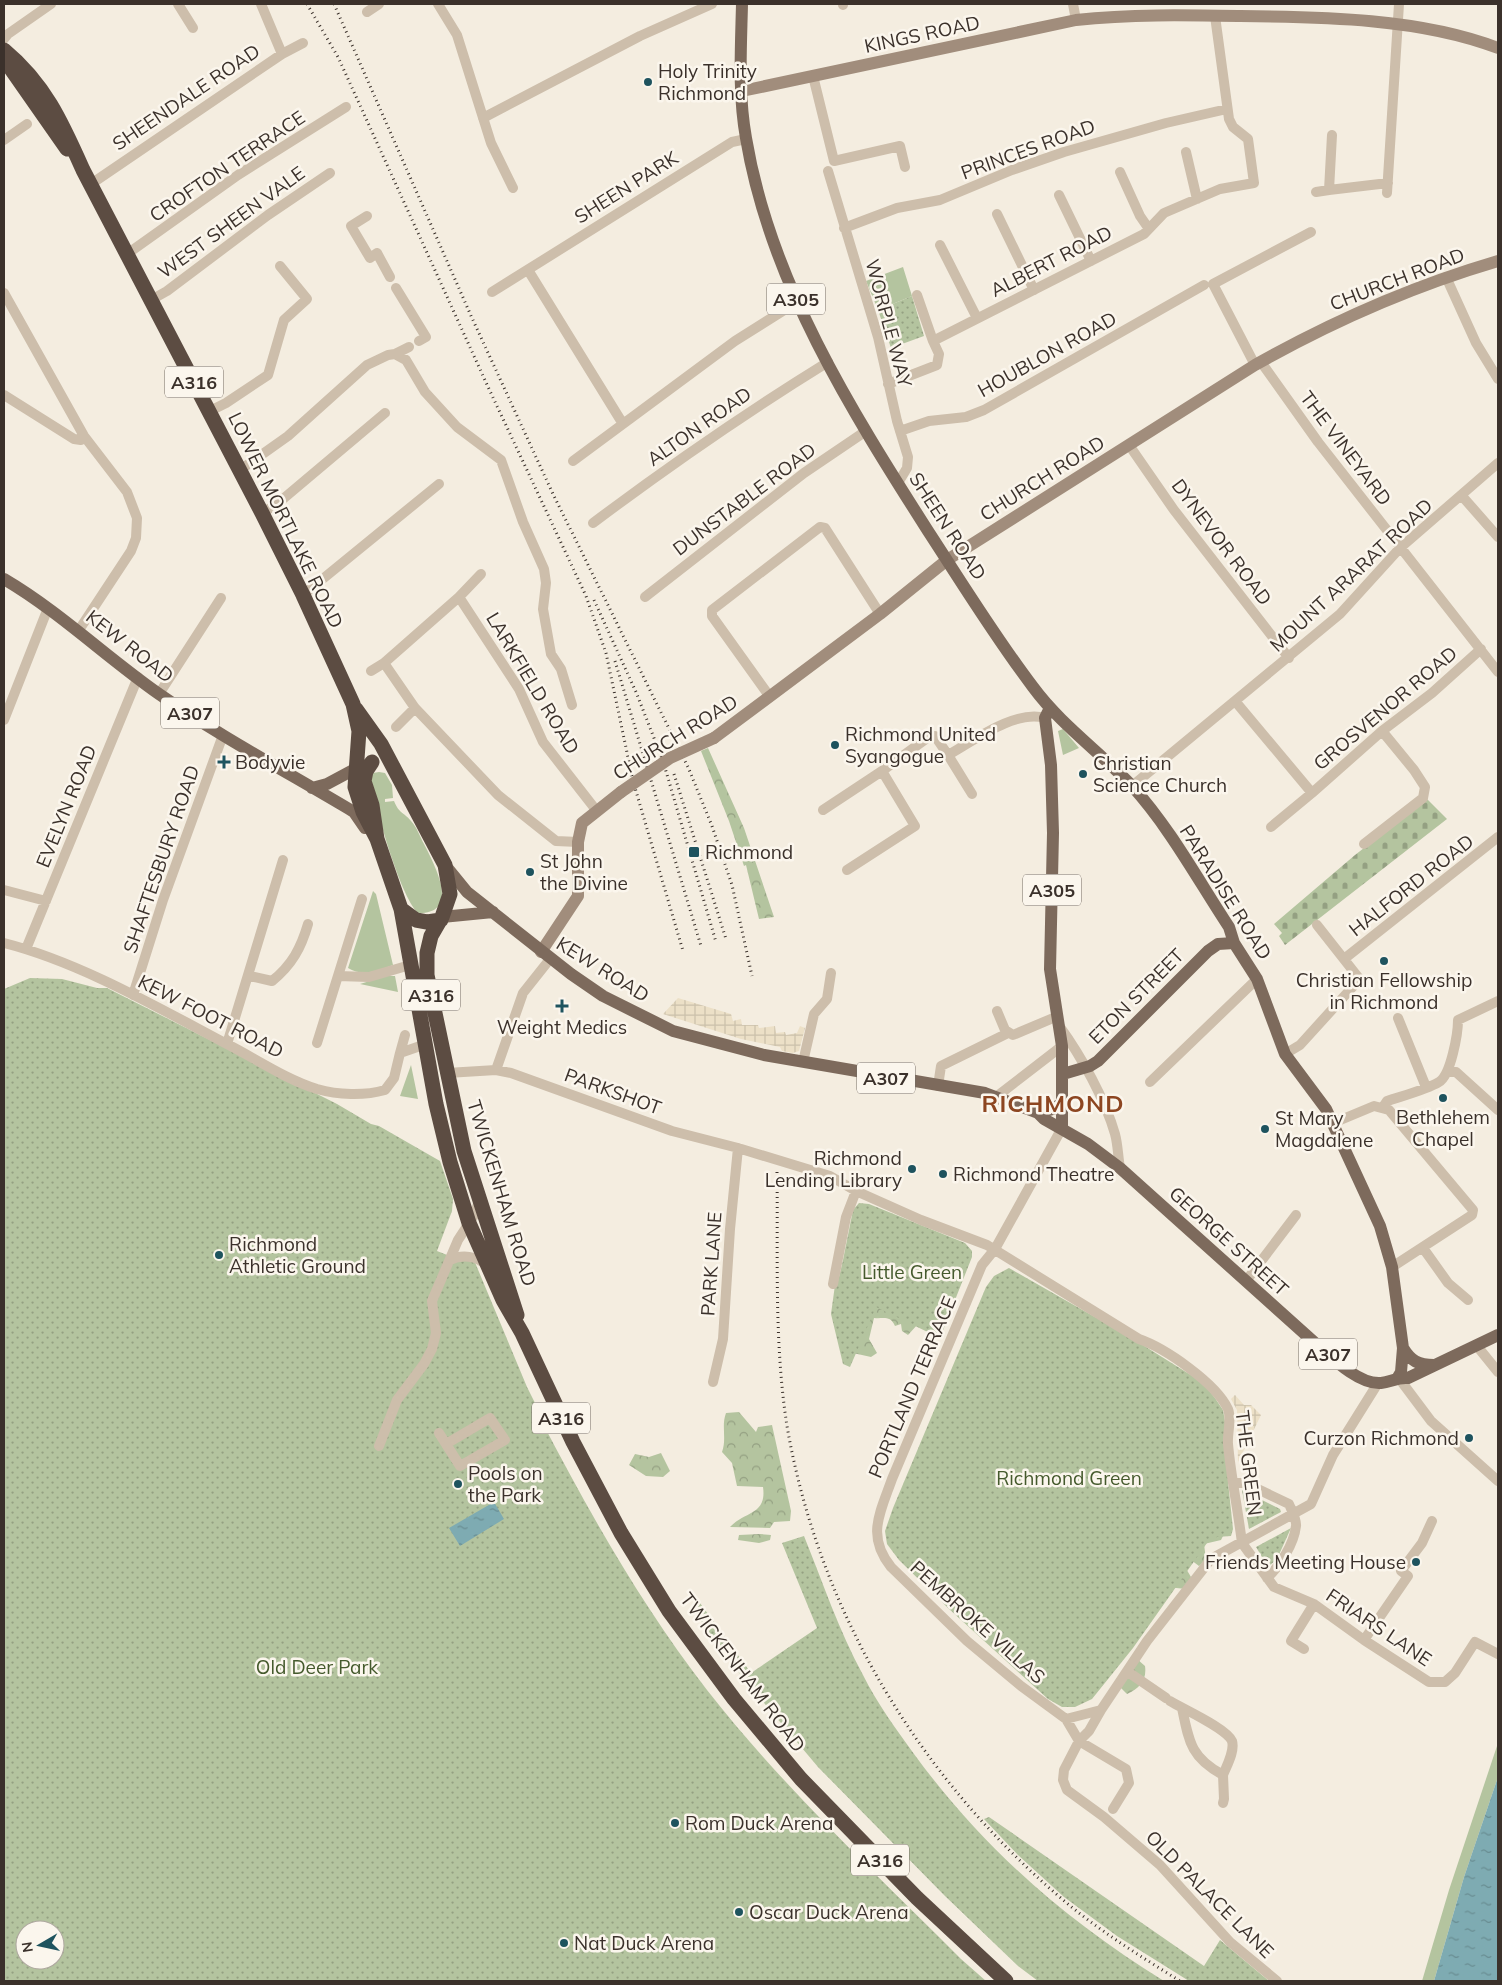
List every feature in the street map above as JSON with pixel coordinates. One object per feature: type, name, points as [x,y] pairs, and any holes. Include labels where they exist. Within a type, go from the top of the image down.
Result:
[{"type":"highway","name":"LOWER MORTLAKE ROAD","points":[[4,50],[36,82],[54,107],[83,170],[262,513],[303,595],[353,704],[378,739],[391,765]]},
{"type":"highway","name":"LOWER MORTLAKE ROAD","points":[[4,59],[49,126],[83,170]]},
{"type":"highway","name":"LOWER MORTLAKE ROAD","points":[[353,704],[358,731],[355,769]]},
{"type":"highway","points":[[355,769],[372,762],[381,761],[391,765]]},
{"type":"highway","name":"A316","points":[[372,762],[366,771],[364,782],[372,805],[377,839],[387,873],[401,909]]},
{"type":"highway","name":"A316","points":[[391,765],[445,865],[450,894],[442,918]]},
{"type":"highway","name":"A316","points":[[355,769],[355,787],[358,800],[377,839]]},
{"type":"highway","points":[[401,909],[416,920],[427,922],[442,918]]},
{"type":"highway","name":"TWICKENHAM ROAD","points":[[401,909],[443,1133],[469,1223],[503,1300],[522,1333],[573,1442],[620,1533],[669,1611],[734,1699],[801,1779],[845,1826],[1006,1981]]},
{"type":"highway","name":"TWICKENHAM ROAD","points":[[442,918],[431,936],[427,963],[446,1073],[464,1151],[512,1295],[522,1333]]},
{"type":"main road","name":"SHEEN ROAD","points":[[742,4],[742,91],[746,139],[772,234],[797,302],[866,431],[947,560],[1033,687],[1048,713]]},
{"type":"main road","name":"KEW ROAD","points":[[4,579],[79,630],[158,694],[223,735],[354,812],[359,818],[387,873]]},
{"type":"main road","name":"PARADISE ROAD","points":[[1048,713],[1132,786],[1176,842],[1224,919],[1234,943],[1257,979],[1285,1054],[1323,1104],[1332,1121],[1380,1226],[1392,1267],[1403,1348],[1401,1372],[1398,1377]]},
{"type":"main road","name":"A305","points":[[1048,713],[1053,833],[1050,978],[1059,1021],[1063,1074]]},
{"type":"main road","points":[[312,788],[324,786],[355,769]]},
{"type":"main road","name":"A307","points":[[445,865],[467,892],[493,912]]},
{"type":"main road","name":"KEW ROAD","points":[[493,912],[545,955],[603,996],[673,1031],[732,1047],[804,1062]]},
{"type":"main road","points":[[442,918],[493,912]]},
{"type":"main road","name":"ETON STREET","points":[[1063,1074],[1085,1068],[1098,1061],[1214,947],[1228,942],[1234,943]]},
{"type":"main road","name":"A307","points":[[804,1062],[996,1097],[1038,1113]]},
{"type":"main road","points":[[1062,1128],[1063,1074]]},
{"type":"main road","points":[[1038,1113],[1062,1103]]},
{"type":"main road","name":"GEORGE STREET","points":[[1038,1113],[1044,1119],[1088,1144],[1120,1168],[1341,1365],[1359,1376],[1378,1383]]},
{"type":"main road","name":"A307","points":[[1378,1383],[1398,1377],[1408,1378],[1498,1335]]},
{"type":"main road","points":[[1403,1348],[1411,1359],[1418,1364],[1434,1365]]},
{"type":"street","points":[[4,39],[8,34],[50,4]]},
{"type":"street","points":[[178,4],[194,28]]},
{"type":"street","points":[[261,4],[282,54]]},
{"type":"street","points":[[367,12],[380,4]]},
{"type":"street","points":[[438,4],[457,35],[491,143],[513,188]]},
{"type":"street","points":[[483,118],[640,36],[712,4]]},
{"type":"street","points":[[1073,4],[1076,20]]},
{"type":"street","points":[[1316,192],[1387,188],[1399,4]]},
{"type":"street","name":"KINGS ROAD","points":[[742,91],[1076,20],[1131,15],[1322,18],[1397,25],[1436,31],[1498,48]]},
{"type":"street","points":[[1215,16],[1227,109]]},
{"type":"street","name":"SHEENDALE ROAD","points":[[91,184],[282,54],[303,43]]},
{"type":"street","points":[[813,76],[834,161],[900,146],[905,167]]},
{"type":"street","name":"CROFTON TERRACE","points":[[127,254],[238,174],[346,107]]},
{"type":"street","name":"ALBERT ROAD","points":[[933,341],[1144,234],[1164,214],[1220,189],[1254,183],[1248,139],[1233,127],[1228,119],[1227,109]]},
{"type":"street","name":"PRINCES ROAD","points":[[844,228],[897,208],[940,200],[1012,170],[1064,152],[1166,123],[1227,109]]},
{"type":"street","points":[[4,140],[27,124]]},
{"type":"street","points":[[1329,190],[1332,135]]},
{"type":"street","name":"SHEEN PARK","points":[[492,292],[732,142],[746,139]]},
{"type":"street","points":[[1186,152],[1197,199]]},
{"type":"street","name":"WORPLE WAY","points":[[828,171],[878,337],[888,384],[908,457],[907,468],[898,483]]},
{"type":"street","name":"WEST SHEEN VALE","points":[[151,300],[167,291],[268,215],[330,172]]},
{"type":"street","points":[[1120,172],[1140,216],[1149,229]]},
{"type":"street","points":[[1059,195],[1090,261]]},
{"type":"street","points":[[997,214],[1034,290]]},
{"type":"street","points":[[367,216],[351,226],[370,258],[377,253],[390,278]]},
{"type":"street","name":"THE VINEYARD","points":[[1311,232],[1213,284],[1258,363],[1498,672]]},
{"type":"street","points":[[940,245],[977,318]]},
{"type":"street","name":"CHURCH ROAD","points":[[545,955],[578,896],[578,842],[582,823],[596,810],[670,758],[714,738],[880,614],[947,560],[1258,363],[1344,318],[1446,276],[1498,261]]},
{"type":"street","points":[[210,411],[226,403],[268,375],[284,320],[307,299],[280,266]]},
{"type":"street","points":[[528,270],[623,424]]},
{"type":"street","points":[[1446,276],[1476,343],[1498,379]]},
{"type":"street","name":"HOUBLON ROAD","points":[[900,431],[929,421],[966,417],[984,410],[1204,285]]},
{"type":"street","points":[[396,288],[426,337],[419,341]]},
{"type":"street","points":[[4,294],[84,436],[127,492],[134,506],[138,528],[131,550],[79,630]]},
{"type":"street","points":[[888,384],[937,365],[939,354],[917,295]]},
{"type":"street","points":[[573,460],[735,342],[797,302]]},
{"type":"street","points":[[240,470],[288,436],[368,365],[388,355],[396,354],[409,346]]},
{"type":"street","points":[[396,354],[406,360],[425,392],[457,428],[501,460],[544,569],[546,583],[543,609],[551,654],[561,669],[572,705]]},
{"type":"street","name":"ALTON ROAD","points":[[593,524],[646,484],[766,400],[828,362]]},
{"type":"street","points":[[4,395],[74,440],[81,440],[84,436]]},
{"type":"street","points":[[262,513],[277,504],[385,414]]},
{"type":"street","name":"DUNSTABLE ROAD","points":[[644,597],[804,473],[866,431]]},
{"type":"street","name":"DYNEVOR ROAD","points":[[1129,445],[1174,510],[1289,658]]},
{"type":"street","name":"MOUNT ARARAT ROAD","points":[[1132,786],[1340,614],[1400,548],[1498,463]]},
{"type":"street","points":[[303,595],[438,484]]},
{"type":"street","points":[[1462,496],[1498,537]]},
{"type":"street","points":[[770,697],[712,616],[712,610],[820,527],[825,528],[880,614]]},
{"type":"street","points":[[371,671],[384,663],[481,574]]},
{"type":"street","name":"LARKFIELD ROAD","points":[[459,596],[519,689],[543,742],[596,810]]},
{"type":"street","points":[[158,694],[221,598]]},
{"type":"street","points":[[4,720],[48,608]]},
{"type":"street","name":"GROSVENOR ROAD","points":[[1271,827],[1382,732],[1432,693],[1481,649]]},
{"type":"street","points":[[384,663],[415,708],[498,795],[556,841],[578,842]]},
{"type":"street","name":"EVELYN ROAD","points":[[26,949],[138,677]]},
{"type":"street","name":"GROSVENOR ROAD","points":[[1235,701],[1312,793]]},
{"type":"street","points":[[396,727],[415,708]]},
{"type":"street","points":[[948,755],[992,730],[1021,718],[1048,713]]},
{"type":"street","points":[[1364,844],[1423,798],[1425,787],[1414,770],[1382,732]]},
{"type":"street","name":"SHAFTESBURY ROAD","points":[[133,996],[163,900],[223,735]]},
{"type":"street","points":[[823,810],[882,772],[930,736],[935,736],[972,794]]},
{"type":"street","points":[[847,870],[915,826],[882,772]]},
{"type":"street","name":"HALFORD ROAD","points":[[1344,959],[1498,837]]},
{"type":"street","points":[[227,1044],[250,976],[283,860]]},
{"type":"street","points":[[4,890],[46,901]]},
{"type":"street","points":[[317,1043],[362,899]]},
{"type":"street","points":[[250,976],[272,981],[289,966],[303,940],[308,924]]},
{"type":"street","name":"HALFORD ROAD","points":[[1285,1054],[1300,1045],[1358,983],[1358,977],[1317,925]]},
{"type":"street","name":"KEW FOOT ROAD","points":[[4,944],[26,949],[133,996],[317,1088],[353,1094],[385,1090],[394,1078],[400,1053]]},
{"type":"street","points":[[496,1070],[523,993],[545,955]]},
{"type":"street","points":[[338,976],[369,978],[410,965]]},
{"type":"street","points":[[804,1062],[814,1014],[827,999],[831,973]]},
{"type":"street","points":[[1150,1082],[1257,979]]},
{"type":"street","points":[[1382,1107],[1387,1101],[1440,1082],[1447,1072],[1458,1038],[1458,1020],[1498,1001]]},
{"type":"street","points":[[997,1011],[1008,1033]]},
{"type":"street","points":[[1398,1018],[1426,1087]]},
{"type":"street","points":[[938,1086],[941,1066],[1008,1033],[1017,1035],[1059,1021],[1085,1068],[1115,1134],[1120,1168]]},
{"type":"street","points":[[400,1053],[405,1035]]},
{"type":"street","points":[[400,1053],[426,1044]]},
{"type":"street","points":[[996,1097],[1062,1046]]},
{"type":"street","name":"PARKSHOT","points":[[446,1073],[496,1070],[672,1131],[738,1148],[830,1176],[856,1191]]},
{"type":"street","points":[[1447,1072],[1456,1072],[1498,1110]]},
{"type":"street","points":[[1332,1121],[1338,1121],[1374,1106],[1389,1110],[1473,1210],[1472,1215],[1392,1267]]},
{"type":"street","name":"PORTLAND TERRACE","points":[[878,1545],[877,1522],[892,1479],[982,1265],[995,1249],[1062,1128]]},
{"type":"street","name":"PARK LANE","points":[[713,1382],[724,1340],[730,1230],[738,1148]]},
{"type":"street","points":[[833,1284],[846,1217],[856,1191],[995,1249]]},
{"type":"street","points":[[379,1446],[397,1400],[420,1371],[432,1349],[436,1333],[432,1301],[458,1240],[475,1214],[479,1199]]},
{"type":"street","points":[[1246,1281],[1296,1215]]},
{"type":"street","points":[[1423,1248],[1448,1283],[1468,1300]]},
{"type":"street","name":"THE GREEN","points":[[995,1249],[1138,1339],[1151,1343],[1205,1381],[1228,1411],[1228,1442],[1242,1543],[1211,1559],[1147,1641],[1101,1710]]},
{"type":"street","points":[[450,1260],[455,1257],[470,1257],[482,1260],[487,1266]]},
{"type":"street","points":[[1477,1346],[1498,1372]]},
{"type":"street","points":[[1398,1377],[1430,1421],[1498,1481]]},
{"type":"street","points":[[1242,1543],[1293,1516],[1311,1504],[1332,1455],[1378,1383]]},
{"type":"street","points":[[439,1433],[446,1444],[460,1466],[505,1440],[490,1418],[446,1444]]},
{"type":"street","points":[[1233,1483],[1245,1483],[1289,1504],[1297,1524],[1291,1542],[1276,1570],[1267,1578]]},
{"type":"street","points":[[1364,1640],[1408,1576],[1401,1571],[1422,1543],[1432,1521]]},
{"type":"street","name":"FRIARS LANE","points":[[1242,1543],[1274,1587],[1281,1592],[1314,1604],[1364,1640],[1429,1682],[1445,1682],[1455,1673],[1475,1642],[1498,1654]]},
{"type":"street","name":"PEMBROKE VILLAS","points":[[878,1545],[882,1556],[891,1567],[967,1641],[1064,1718]]},
{"type":"street","points":[[1304,1649],[1291,1640],[1314,1604]]},
{"type":"street","points":[[1128,1672],[1168,1700],[1227,1735],[1232,1741],[1232,1751],[1223,1775],[1224,1799],[1222,1804]]},
{"type":"street","points":[[1182,1708],[1190,1745],[1198,1757],[1223,1775]]},
{"type":"street","points":[[1101,1710],[1064,1718],[1079,1741],[1126,1769],[1129,1783],[1113,1809]]},
{"type":"street","name":"OLD PALACE LANE","points":[[1101,1710],[1089,1731],[1079,1741],[1064,1770],[1063,1780],[1067,1790],[1104,1817],[1160,1865],[1230,1942],[1277,1981]]},
{"type":"green space","points":[[903,267],[912,296],[878,310],[866,281]]},
{"type":"green space","points":[[912,296],[924,336],[891,348],[878,310]]},
{"type":"green space","points":[[1063,729],[1079,748],[1063,755],[1058,731]]},
{"type":"green space","points":[[708,748],[744,828],[774,917],[759,919],[746,865],[744,866],[729,821],[701,751]]},
{"type":"green space","points":[[373,773],[385,773],[392,785],[393,798],[385,799],[385,802],[394,801],[400,811],[413,823],[438,875],[442,897],[439,905],[431,911],[418,913],[403,888],[396,870],[369,778]]},
{"type":"green space","points":[[1427,799],[1447,819],[1285,945],[1279,936],[1282,933],[1274,924],[1355,855]]},
{"type":"green space","points":[[373,891],[376,894],[393,965],[364,973],[348,968]]},
{"type":"green space","points":[[386,976],[395,976],[398,992],[360,984]]},
{"type":"green space","name":"Old Deer Park","points":[[30,978],[62,979],[97,988],[107,988],[337,1104],[440,1161],[453,1199],[452,1211],[437,1251],[460,1260],[474,1260],[527,1387],[543,1419],[541,1420],[598,1525],[661,1626],[707,1690],[736,1726],[798,1795],[961,1959],[986,1981],[4,1981],[4,989]]},
{"type":"green space","points":[[411,1065],[418,1099],[400,1096]]},
{"type":"green space","name":"Little Green","points":[[859,1203],[869,1204],[965,1243],[972,1251],[972,1257],[940,1338],[876,1307],[850,1367],[843,1364],[831,1314],[835,1285],[837,1286],[839,1280],[853,1210]]},
{"type":"green space","points":[[843,1262],[918,1324],[908,1335],[902,1331],[901,1324],[895,1326],[889,1319],[874,1318],[869,1339],[877,1353],[871,1357],[853,1353],[835,1292]]},
{"type":"green space","name":"Richmond Green","points":[[1009,1268],[1130,1337],[1202,1382],[1223,1410],[1227,1433],[1228,1482],[1233,1529],[1231,1536],[1217,1537],[1207,1543],[1133,1648],[1092,1699],[1075,1707],[1062,1707],[1048,1699],[948,1608],[899,1560],[887,1544],[885,1531],[986,1287],[994,1276]]},
{"type":"green space","points":[[739,1412],[756,1432],[758,1427],[772,1425],[791,1511],[790,1521],[774,1522],[770,1528],[730,1527],[754,1512],[762,1503],[763,1496],[763,1487],[737,1486],[732,1463],[722,1452],[726,1413]]},
{"type":"green space","points":[[661,1453],[670,1471],[663,1477],[646,1476],[629,1465],[635,1454],[649,1457]]},
{"type":"green space","points":[[1242,1490],[1280,1509],[1281,1512],[1249,1529]]},
{"type":"green space","points":[[1291,1528],[1277,1559],[1268,1567],[1256,1547]]},
{"type":"green space","points":[[1225,1532],[1221,1540],[1204,1544],[1206,1560],[1199,1566],[1191,1560],[1185,1567],[1191,1577],[1187,1589],[1165,1587],[1193,1548]]},
{"type":"green space","points":[[739,1535],[771,1535],[770,1540],[759,1543],[738,1540]]},
{"type":"green space","points":[[804,1536],[839,1624],[868,1685],[914,1754],[940,1788],[968,1821],[1028,1880],[1093,1933],[1164,1981],[1038,1981],[1018,1966],[945,1896],[818,1767],[743,1678],[694,1612],[700,1603],[751,1673],[817,1628],[782,1543]]},
{"type":"green space","points":[[1137,1659],[1145,1666],[1144,1679],[1136,1689],[1127,1694],[1120,1687]]},
{"type":"green space","points":[[1498,1743],[1498,1777],[1464,1877],[1434,1981],[1422,1981],[1449,1890]]},
{"type":"green space","points":[[989,1817],[1204,1966],[1220,1940],[1269,1981],[1189,1981],[1117,1936],[1064,1897],[1018,1855],[984,1819]]},
{"type":"shaded area","points":[[678,998],[731,1014],[733,1021],[741,1019],[742,1025],[758,1025],[759,1028],[775,1026],[776,1033],[785,1032],[786,1035],[797,1033],[800,1026],[805,1028],[799,1051],[793,1053],[782,1051],[780,1047],[741,1039],[663,1014]]},
{"type":"shaded area","points":[[1235,1395],[1244,1405],[1251,1405],[1261,1415],[1238,1462],[1237,1410],[1231,1399]]},
{"type":"water","points":[[494,1502],[504,1519],[460,1546],[449,1528]]},
{"type":"water","points":[[1498,1777],[1498,1981],[1434,1981],[1464,1877]]},
{"type":"railway","points":[[307,4],[338,57],[489,389],[586,596],[606,653],[633,781],[683,951]]},
{"type":"railway","points":[[334,4],[472,318],[553,494],[688,767],[712,826],[732,885],[752,976]]},
{"type":"railway","points":[[594,600],[636,692],[663,761],[716,942]]},
{"type":"railway","points":[[615,661],[701,946]]},
{"type":"railway","points":[[674,774],[726,939]]},
{"type":"railway","points":[[777,1172],[778,1331],[787,1426],[802,1495],[823,1561],[850,1625],[883,1686],[921,1745],[963,1800],[1010,1851],[1062,1899],[1090,1921],[1180,1981]]},
{"type":"place","name":"Holy Trinity Richmond","points":[[648,82]]},
{"type":"place","name":"Richmond United Syangogue","points":[[835,745]]},
{"type":"place","name":"Bodyvie","points":[[224,762]]},
{"type":"place","name":"Christian Science Church","points":[[1083,774]]},
{"type":"place","name":"Richmond","points":[[694,852]]},
{"type":"place","name":"St John the Divine","points":[[530,872]]},
{"type":"place","name":"Christian Fellowship in Richmond","points":[[1384,961]]},
{"type":"place","name":"Weight Medics","points":[[562,1006]]},
{"type":"place","name":"Bethlehem Chapel","points":[[1443,1098]]},
{"type":"place","name":"St Mary Magdalene","points":[[1265,1129]]},
{"type":"place","name":"Richmond Lending Library","points":[[912,1169]]},
{"type":"place","name":"Richmond Theatre","points":[[943,1174]]},
{"type":"place","name":"Richmond Athletic Ground","points":[[219,1255]]},
{"type":"place","name":"Curzon Richmond","points":[[1469,1438]]},
{"type":"place","name":"Pools on the Park","points":[[458,1484]]},
{"type":"place","name":"Friends Meeting House","points":[[1416,1562]]},
{"type":"place","name":"Rom Duck Arena","points":[[675,1823]]},
{"type":"place","name":"Oscar Duck Arena","points":[[739,1912]]},
{"type":"place","name":"Nat Duck Arena","points":[[564,1943]]},
{"type":"district","name":"RICHMOND","points":[[1053,1103]]}]
